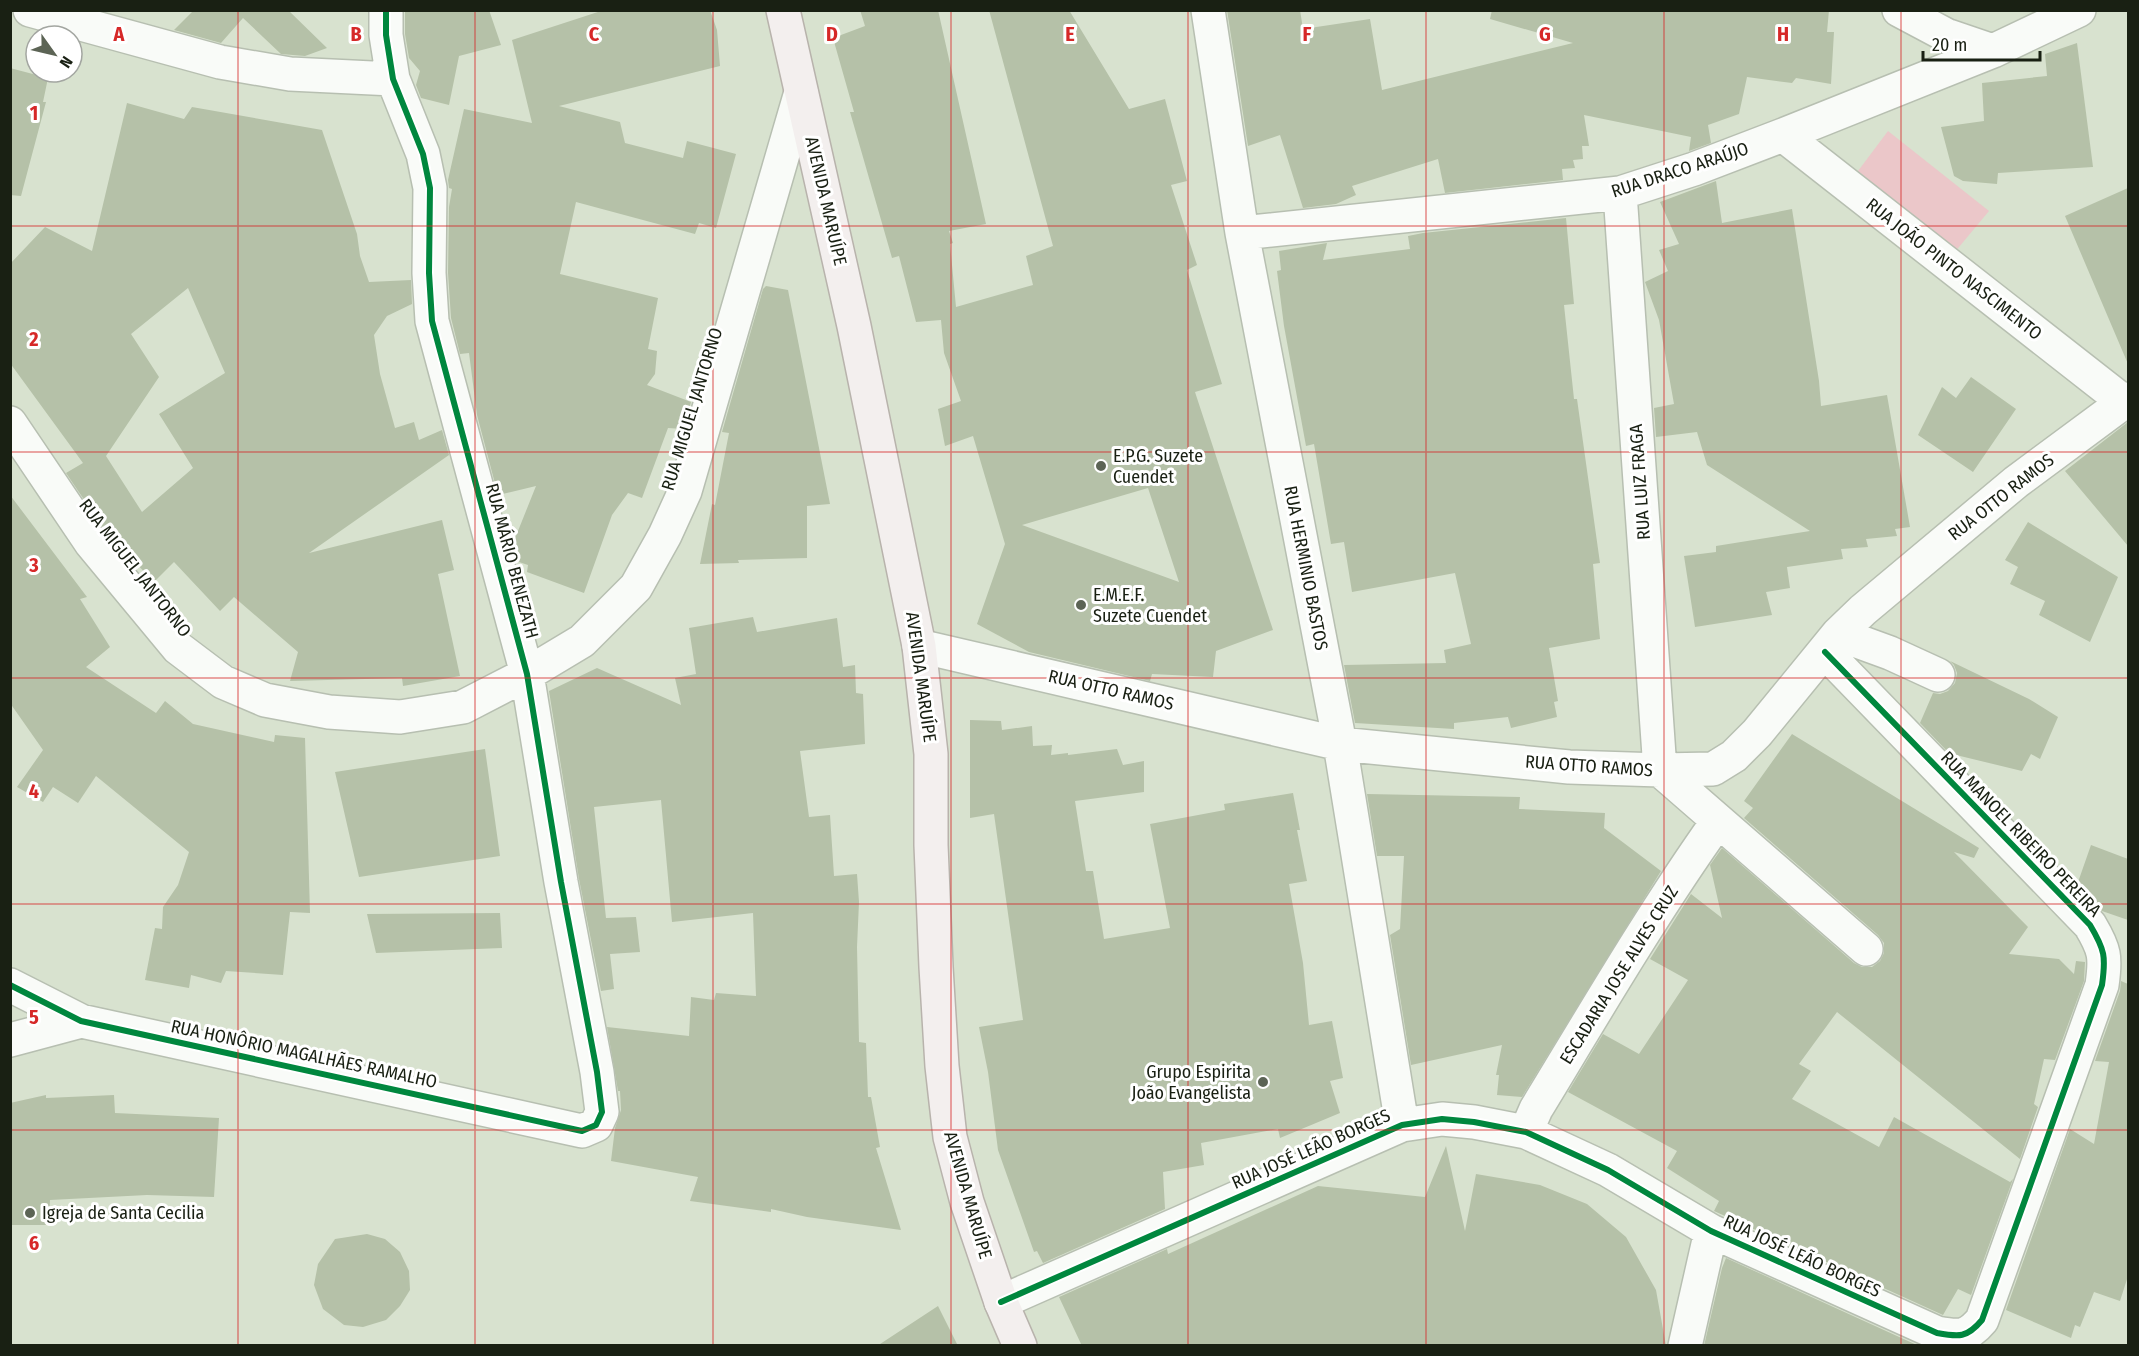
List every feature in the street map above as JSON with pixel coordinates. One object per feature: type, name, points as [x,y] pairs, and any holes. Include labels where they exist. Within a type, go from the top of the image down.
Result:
[{"type":"main road","name":"AVENIDA MARUÍPE","points":[[783,10],[854,326],[919,646],[931,754],[931,845],[936,967],[942,1066],[950,1137],[967,1202],[1000,1302],[1020,1346]]},
{"type":"street","points":[[30,10],[220,62],[290,74],[393,79]]},
{"type":"street","name":"RUA MÁRIO BENEZATH","points":[[386,10],[386,35],[393,79],[423,154],[430,188],[429,297],[432,321],[527,674],[561,882],[597,1072],[602,1112],[596,1125]]},
{"type":"street","name":"RUA HERMINIO BASTOS","points":[[1208,10],[1242,233],[1341,744],[1402,1125]]},
{"type":"street","points":[[1899,10],[1946,23],[1993,51]]},
{"type":"street","name":"RUA DRACO ARAÚJO","points":[[1242,233],[1620,193],[1694,169],[1783,135],[1993,51],[2044,19],[2079,10]]},
{"type":"street","name":"RUA MIGUEL JANTORNO","points":[[10,423],[99,552],[178,648],[224,682],[265,700],[329,712],[400,717],[464,707],[527,674],[582,641],[636,586],[665,535],[685,491],[801,92]]},
{"type":"street","name":"RUA JOÃO PINTO NASCIMENTO","points":[[1783,135],[2126,401]]},
{"type":"street","name":"RUA LUIZ FRAGA","points":[[1620,193],[1660,771]]},
{"type":"street","name":"RUA OTTO RAMOS","points":[[919,646],[1341,744],[1569,766],[1660,771],[1713,769],[1734,756],[1757,733],[1831,643],[1863,610],[2016,482],[2126,401]]},
{"type":"street","points":[[1831,643],[1890,653],[1938,675]]},
{"type":"street","name":"RUA MANOEL RIBEIRO PEREIRA","points":[[1831,643],[2090,925],[2100,942],[2105,960],[2102,985],[1982,1320],[1965,1335]]},
{"type":"street","points":[[1660,771],[1866,949]]},
{"type":"street","name":"ESCADARIA JOSE ALVES CRUZ","points":[[1526,1132],[1536,1109],[1626,961],[1686,866],[1718,822]]},
{"type":"street","name":"RUA HONÔRIO MAGALHÃES RAMALHO","points":[[10,985],[81,1022],[582,1131],[596,1125]]},
{"type":"street","points":[[10,1040],[81,1022]]},
{"type":"street","name":"RUA JOSÉ LEÃO BORGES","points":[[1000,1302],[1402,1125],[1442,1119],[1474,1122],[1526,1132],[1608,1170],[1711,1231],[1937,1333],[1965,1335]]},
{"type":"street","points":[[1685,1346],[1711,1231]]},
{"type":"shaded area","points":[[1888,131],[1989,211],[1954,253],[1855,175]]},
{"type":"building","points":[[194,10],[288,10],[327,48],[305,56],[281,54],[243,18],[221,43],[174,30]]},
{"type":"building","points":[[405,10],[489,10],[501,45],[459,56],[449,105],[421,98],[416,85],[420,71],[409,58],[405,34]]},
{"type":"building","points":[[604,10],[710,10],[717,30],[720,66],[559,106],[620,122],[625,143],[683,158],[687,141],[736,154],[716,228],[699,223],[695,234],[576,202],[560,274],[658,298],[648,349],[657,351],[655,374],[647,385],[691,402],[683,429],[668,428],[642,498],[628,493],[612,515],[584,593],[527,572],[528,565],[516,561],[512,546],[536,486],[498,495],[477,415],[469,353],[460,354],[451,318],[448,273],[449,207],[452,189],[449,188],[448,180],[464,109],[532,123],[512,40]]},
{"type":"building","points":[[860,10],[938,10],[986,224],[949,231],[953,243],[950,244],[956,307],[1033,285],[1026,256],[1053,246],[989,10],[1069,10],[1129,109],[1165,99],[1187,181],[1171,185],[1197,265],[1187,270],[1222,384],[1195,392],[1273,630],[1216,651],[1213,677],[1152,674],[1150,681],[1029,652],[977,624],[1005,544],[973,436],[945,446],[938,409],[961,401],[944,353],[941,320],[916,322],[899,256],[892,258],[850,112],[854,112],[833,38],[865,26]],"holes":[[[1148,488],[1179,582],[1022,525]]]},
{"type":"building","points":[[1227,10],[1300,10],[1303,29],[1370,19],[1382,90],[1573,43],[1490,19],[1492,10],[1829,10],[1827,32],[1834,32],[1831,84],[1796,78],[1792,83],[1747,77],[1739,114],[1708,125],[1711,143],[1689,151],[1691,137],[1584,115],[1589,146],[1582,146],[1583,159],[1573,160],[1575,168],[1562,169],[1563,180],[1445,193],[1438,159],[1352,186],[1356,195],[1336,204],[1303,208],[1280,135],[1248,146]]},
{"type":"building","points":[[2077,43],[2093,167],[1998,173],[1997,184],[1963,181],[1954,176],[1941,127],[1984,121],[1982,83],[2047,76],[2045,54]]},
{"type":"building","points":[[10,68],[24,72],[24,84],[47,84],[43,102],[46,102],[21,196],[10,195]]},
{"type":"building","points":[[127,103],[184,119],[192,107],[322,130],[357,234],[360,256],[369,282],[411,280],[412,304],[387,316],[374,335],[380,374],[395,428],[414,422],[419,440],[442,430],[449,455],[309,553],[442,520],[454,570],[438,574],[460,676],[403,686],[402,678],[290,681],[298,652],[234,597],[220,611],[174,562],[154,582],[106,532],[66,473],[83,463],[10,363],[10,264],[45,227],[92,251]],"holes":[[[188,288],[225,373],[159,414],[193,468],[142,512],[106,456],[159,377],[131,334]]]},
{"type":"building","points":[[1716,181],[1722,223],[1792,209],[1821,406],[1887,395],[1910,527],[1895,529],[1897,536],[1866,539],[1868,547],[1841,549],[1843,559],[1787,567],[1790,588],[1766,592],[1772,615],[1695,627],[1684,556],[1716,552],[1716,546],[1810,531],[1707,465],[1697,432],[1656,437],[1654,408],[1674,404],[1659,320],[1645,282],[1668,271],[1659,250],[1679,244],[1660,202]]},
{"type":"building","points":[[2128,188],[2128,364],[2065,216]]},
{"type":"building","points":[[1566,218],[1574,304],[1564,305],[1574,399],[1577,399],[1600,563],[1593,564],[1600,639],[1549,648],[1558,701],[1554,702],[1557,717],[1511,728],[1508,717],[1454,723],[1454,729],[1355,723],[1344,665],[1446,663],[1444,650],[1471,644],[1455,573],[1352,592],[1344,542],[1331,544],[1314,444],[1306,446],[1284,326],[1277,271],[1281,270],[1279,251],[1327,243],[1323,260],[1410,249],[1408,236],[1423,233]]},
{"type":"building","points":[[766,286],[788,290],[830,504],[807,506],[807,558],[738,560],[739,563],[700,564],[712,504],[715,505],[729,433],[722,432],[763,289]]},
{"type":"building","points":[[1971,377],[2016,409],[1973,472],[1918,435],[1942,387],[1956,398]]},
{"type":"building","points":[[2128,422],[2128,546],[2065,471]]},
{"type":"building","points":[[10,495],[87,597],[80,599],[110,647],[86,667],[156,713],[165,701],[193,724],[274,742],[275,735],[305,738],[310,913],[290,912],[283,975],[226,971],[221,983],[191,975],[189,988],[145,980],[155,928],[162,929],[163,907],[178,885],[189,852],[96,776],[78,803],[53,787],[43,802],[17,787],[43,750],[10,703]]},
{"type":"building","points":[[2028,522],[2118,577],[2090,642],[2039,615],[2045,601],[2010,584],[2018,567],[2005,560]]},
{"type":"building","points":[[753,617],[757,632],[837,618],[843,667],[855,665],[856,693],[863,694],[865,744],[800,751],[809,817],[830,815],[834,876],[857,874],[859,1042],[866,1043],[868,1097],[871,1097],[880,1147],[876,1148],[901,1230],[807,1217],[771,1209],[771,1212],[690,1201],[698,1177],[611,1161],[615,1128],[621,1110],[620,1091],[618,1091],[607,1027],[689,1036],[691,997],[714,1000],[716,993],[756,996],[753,913],[672,922],[661,800],[594,807],[606,918],[636,917],[640,952],[610,954],[614,989],[601,991],[579,879],[549,691],[597,668],[681,705],[675,678],[696,674],[689,628]]},
{"type":"building","points":[[1950,661],[2029,699],[2058,717],[2040,759],[2031,754],[2022,771],[1956,755],[1946,750],[1920,723],[1933,693],[1940,694],[1948,691],[1955,683],[1957,673]]},
{"type":"building","points":[[970,720],[1001,721],[1002,730],[1032,726],[1033,746],[1052,745],[1051,755],[1117,749],[1123,765],[1144,761],[1144,792],[1075,801],[1086,871],[1093,871],[1104,939],[1170,928],[1150,824],[1225,810],[1224,804],[1293,793],[1300,830],[1297,830],[1307,881],[1289,884],[1303,963],[1309,1025],[1332,1021],[1343,1078],[1330,1081],[1340,1113],[1280,1138],[1278,1129],[1201,1143],[1204,1165],[1163,1172],[1165,1209],[1043,1263],[1037,1251],[1034,1252],[998,1150],[988,1072],[979,1027],[1023,1020],[994,814],[970,818]]},
{"type":"building","points":[[1792,734],[1979,848],[1974,858],[1954,852],[2028,927],[2009,954],[2059,959],[2074,974],[2076,961],[2085,962],[2084,981],[2055,1060],[2044,1059],[2034,1104],[2038,1107],[2020,1159],[1837,1012],[1799,1064],[1811,1071],[1792,1099],[1879,1147],[1894,1117],[2010,1182],[2013,1179],[1971,1295],[1958,1289],[1943,1315],[1714,1211],[1719,1201],[1667,1168],[1677,1151],[1568,1092],[1603,1034],[1639,1054],[1688,980],[1650,959],[1691,894],[1722,918],[1710,865],[1722,848],[1854,963],[1862,967],[1872,967],[1880,961],[1884,953],[1884,943],[1878,935],[1744,818],[1753,808],[1744,801]]},
{"type":"building","points":[[485,749],[500,856],[359,877],[335,772]]},
{"type":"building","points":[[1367,794],[1520,797],[1519,809],[1605,813],[1604,828],[1661,871],[1522,1097],[1497,1095],[1499,1075],[1496,1075],[1502,1045],[1411,1065],[1390,935],[1400,929],[1404,856],[1377,856]]},
{"type":"building","points":[[2091,845],[2128,859],[2128,920],[2102,911],[2087,895],[2088,891],[2077,885]]},
{"type":"building","points":[[500,913],[502,948],[376,953],[367,914]]},
{"type":"building","points":[[2121,981],[2128,984],[2128,1276],[2120,1301],[2094,1292],[2080,1327],[2075,1325],[2071,1338],[2006,1310],[2070,1129],[2094,1144],[2109,1062],[2095,1061],[2120,991]]},
{"type":"building","points":[[46,1095],[46,1098],[114,1095],[115,1113],[219,1118],[214,1197],[147,1195],[50,1200],[49,1225],[10,1225],[10,1103]]},
{"type":"building","points":[[1446,1146],[1465,1231],[1476,1174],[1540,1185],[1587,1204],[1626,1237],[1656,1290],[1666,1346],[1082,1346],[1059,1297],[1167,1249],[1168,1254],[1318,1186],[1425,1197]]},
{"type":"building","points":[[367,1234],[385,1239],[400,1252],[409,1271],[410,1290],[400,1306],[386,1320],[363,1327],[344,1325],[323,1309],[314,1285],[318,1264],[335,1239]]},
{"type":"building","points":[[1726,1258],[1919,1346],[1704,1346]]},
{"type":"building","points":[[938,1306],[958,1346],[877,1346]]},
{"type":"cycle path","points":[[10,985],[81,1021],[582,1131],[596,1125],[602,1112],[597,1072],[561,882],[527,674],[432,321],[429,273],[430,188],[423,154],[393,79],[386,35],[386,10]]},
{"type":"cycle path","points":[[1001,1302],[1402,1125],[1442,1119],[1474,1122],[1526,1132],[1608,1170],[1711,1231],[1937,1333],[1962,1335],[1972,1330],[1982,1320],[2102,985],[2103,954],[2090,925],[1825,652]]},
{"type":"place","name":"E.P.G. Suzete Cuendet","points":[[1101,466]]},
{"type":"place","name":"E.M.E.F. Suzete Cuendet","points":[[1081,605]]},
{"type":"place","name":"Grupo Espirita João Evangelista","points":[[1263,1082]]},
{"type":"place","name":"Igreja de Santa Cecilia","points":[[30,1213]]}]
